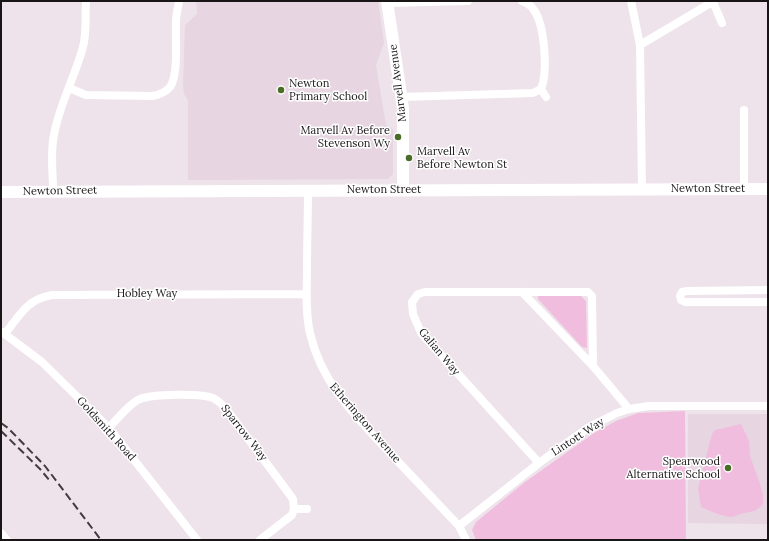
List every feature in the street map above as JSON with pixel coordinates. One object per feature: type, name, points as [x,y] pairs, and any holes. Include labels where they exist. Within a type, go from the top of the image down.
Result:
[{"type":"street","points":[[53,190],[52,147],[57,120],[83,46],[86,1]]},
{"type":"street","points":[[69,88],[86,95],[152,96],[166,91],[175,77],[176,21],[179,1]]},
{"type":"street","points":[[387,2],[468,1]]},
{"type":"street","points":[[522,1],[531,6],[535,11],[542,31],[544,76],[541,89],[546,97]]},
{"type":"street","points":[[631,1],[640,45],[642,189]]},
{"type":"street","points":[[640,45],[714,1],[722,23]]},
{"type":"street","name":"Marvell Avenue","points":[[387,2],[401,97],[403,121],[403,190]]},
{"type":"street","points":[[401,97],[532,93],[541,89]]},
{"type":"street","points":[[744,110],[744,189]]},
{"type":"street","name":"Newton Street","points":[[1,192],[53,190],[768,189]]},
{"type":"street","name":"Etherington Avenue","points":[[308,190],[306,294],[310,332],[320,364],[337,393],[459,526],[466,540]]},
{"type":"street","points":[[768,290],[687,291],[682,292],[680,296],[681,300],[685,302],[768,302]]},
{"type":"street","name":"Galian Way","points":[[539,463],[426,340],[416,324],[411,306],[412,302],[418,294],[425,292],[584,291],[590,294],[592,298],[592,366]]},
{"type":"street","points":[[522,292],[592,366],[629,409]]},
{"type":"street","name":"Hobley Way","points":[[3,333],[25,308],[37,298],[52,295],[306,294]]},
{"type":"street","name":"Goldsmith Road","points":[[3,333],[42,362],[108,428],[197,540]]},
{"type":"street","name":"Sparrow Way","points":[[108,428],[134,402],[139,399],[167,395],[203,396],[212,398],[220,402],[227,410],[286,488],[293,499],[294,509]]},
{"type":"street","name":"Lintott Way","points":[[459,526],[539,463],[605,418],[629,409],[648,406],[768,406]]},
{"type":"street","points":[[260,540],[289,518],[294,509],[307,509]]},
{"type":"street","points":[[1,533],[7,540]]},
{"type":"shaded area","name":"Newton Primary School","points":[[196,1],[378,1],[384,43],[376,65],[386,125],[393,129],[393,174],[388,179],[188,180],[188,100],[184,94],[183,85],[185,25],[197,14]]},
{"type":"shaded area","points":[[538,294],[580,295],[586,301],[587,348],[582,347],[538,299]]},
{"type":"shaded area","points":[[685,411],[686,540],[476,540],[472,530],[476,522],[525,482],[594,433],[616,421],[638,413]]},
{"type":"shaded area","name":"Spearwood Alternative School","points":[[688,414],[768,414],[768,524],[688,523]]},
{"type":"shaded area","points":[[741,424],[749,441],[750,456],[763,495],[763,504],[758,509],[753,511],[728,517],[701,507],[698,488],[712,434],[715,430]]},
{"type":"railway","points":[[1,423],[8,428],[45,466],[101,540]]},
{"type":"railway","points":[[1,431],[40,469],[50,481]]},
{"type":"place","name":"Newton Primary School","points":[[281,90]]},
{"type":"place","name":"Marvell Av Before Stevenson Wy","points":[[398,137]]},
{"type":"place","name":"Marvell Av Before Newton St","points":[[409,158]]},
{"type":"place","name":"Spearwood Alternative School","points":[[728,468]]}]
